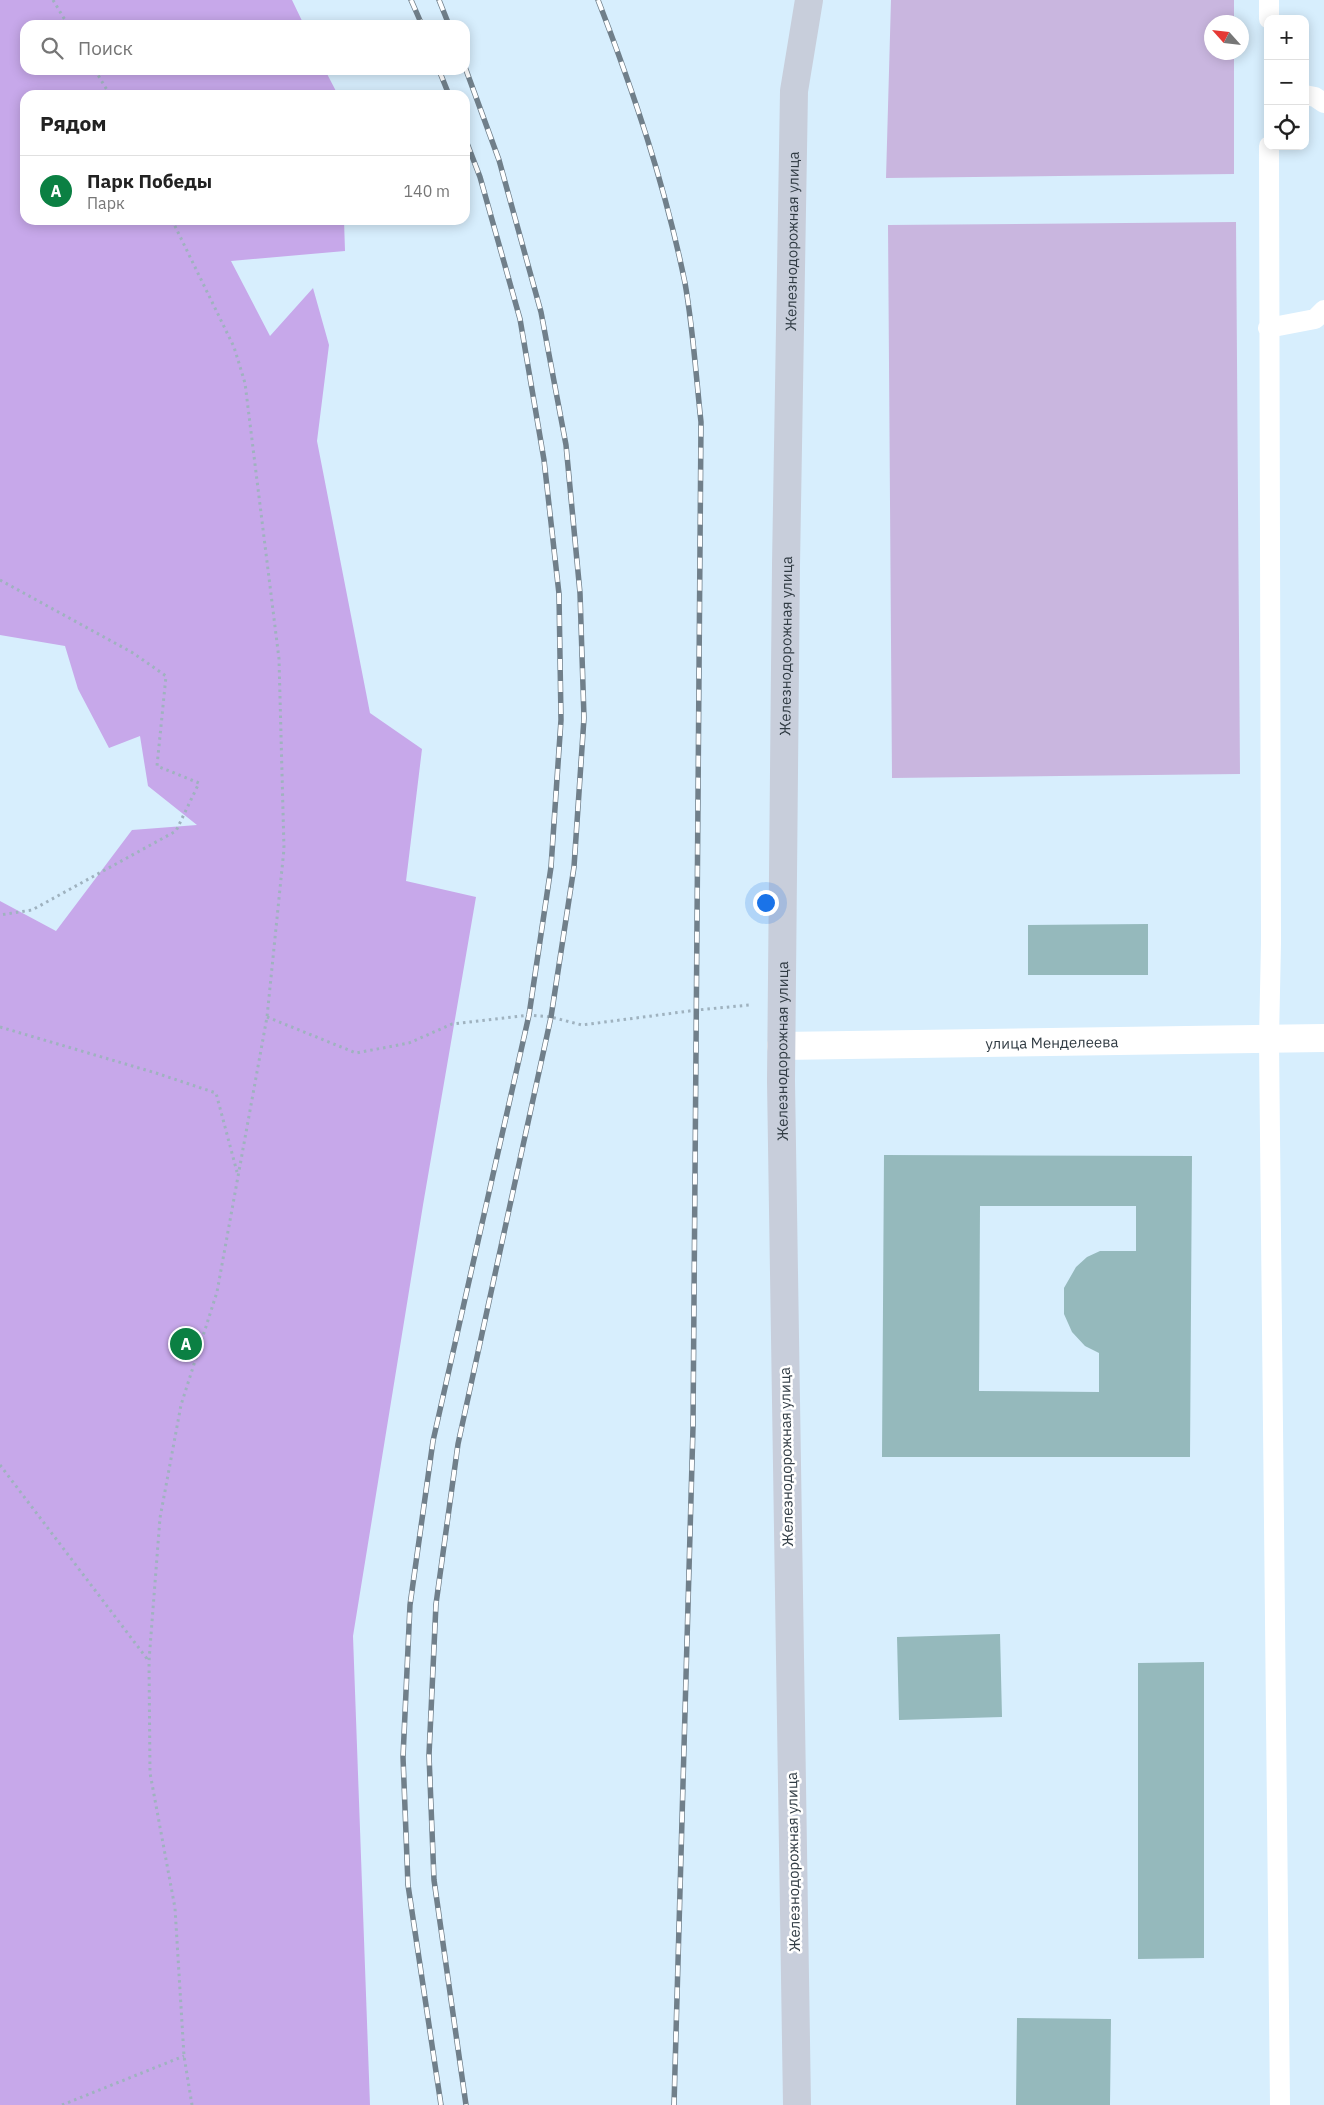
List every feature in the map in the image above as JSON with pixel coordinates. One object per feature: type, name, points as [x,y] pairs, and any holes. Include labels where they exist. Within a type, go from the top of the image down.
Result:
[{"type":"main road","name":"Железнодорожная улица","points":[[797,2105],[782,1220],[781,1002],[794,91],[809,0]]},
{"type":"street","name":"улица Менделеева","points":[[781,1046],[1324,1038]]},
{"type":"lane","points":[[1269,0],[1269,15]]},
{"type":"lane","points":[[1309,96],[1316,97],[1324,103]]},
{"type":"lane","points":[[1269,150],[1271,943],[1269,1038],[1280,2105]]},
{"type":"lane","points":[[1268,328],[1315,319],[1324,310]]},
{"type":"path","points":[[53,0],[65,20]]},
{"type":"path","points":[[98,75],[107,90]]},
{"type":"path","points":[[174,225],[234,347],[244,383],[279,659],[284,849],[267,1017],[237,1173],[217,1292],[182,1406],[160,1518],[148,1661],[150,1773],[175,1908],[184,2056],[192,2105]]},
{"type":"path","points":[[0,580],[133,653],[166,676],[158,766],[199,783],[176,831],[32,910],[0,915]]},
{"type":"path","points":[[267,1017],[356,1052],[409,1043],[452,1024],[519,1016],[551,1017],[582,1025],[697,1010],[781,1002]]},
{"type":"path","points":[[0,1028],[156,1073],[216,1093],[237,1173]]},
{"type":"path","points":[[0,1465],[148,1661]]},
{"type":"path","points":[[62,2105],[184,2056]]},
{"type":"shaded area","points":[[0,0],[292,0],[302,20],[20,20],[20,75],[328,75],[335,90],[20,90],[20,225],[344,225],[345,251],[231,261],[270,336],[313,288],[329,345],[317,441],[370,713],[422,749],[406,881],[476,897],[423,1205],[353,1636],[370,2105],[0,2105],[0,901],[56,931],[132,830],[197,825],[148,786],[140,736],[109,748],[78,689],[65,646],[0,635]]},
{"type":"shaded area","points":[[891,0],[1234,0],[1234,15],[1204,15],[1204,60],[1234,60],[1234,174],[886,178]]},
{"type":"shaded area","points":[[1236,222],[1240,774],[892,778],[888,225]]},
{"type":"building","points":[[1148,924],[1148,975],[1028,975],[1028,925]]},
{"type":"building","points":[[884,1155],[1192,1156],[1190,1457],[882,1457]],"holes":[[[980,1206],[1136,1206],[1136,1251],[1100,1251],[1087,1257],[1076,1267],[1064,1288],[1064,1314],[1072,1332],[1085,1346],[1099,1353],[1099,1392],[979,1391]]]},
{"type":"building","points":[[1000,1634],[1002,1717],[899,1720],[897,1637]]},
{"type":"building","points":[[1204,1662],[1204,1958],[1138,1959],[1138,1663]]},
{"type":"building","points":[[1017,2018],[1111,2019],[1110,2105],[1016,2105]]},
{"type":"railway","points":[[411,0],[420,20]]},
{"type":"railway","points":[[439,0],[447,20]]},
{"type":"railway","points":[[598,0],[648,140],[677,247],[690,317],[701,422],[693,1427],[674,2105]]},
{"type":"railway","points":[[441,75],[447,90]]},
{"type":"railway","points":[[466,2105],[434,1880],[429,1755],[436,1604],[458,1444],[551,1017],[574,867],[584,718],[580,593],[566,445],[541,312],[499,160],[468,75]]},
{"type":"railway","points":[[441,2105],[408,1885],[403,1757],[410,1605],[433,1441],[529,1015],[551,867],[561,720],[559,594],[544,460],[520,319],[480,177],[470,151]]},
{"type":"place","name":"Парк Победы","points":[[186,1344]]}]
